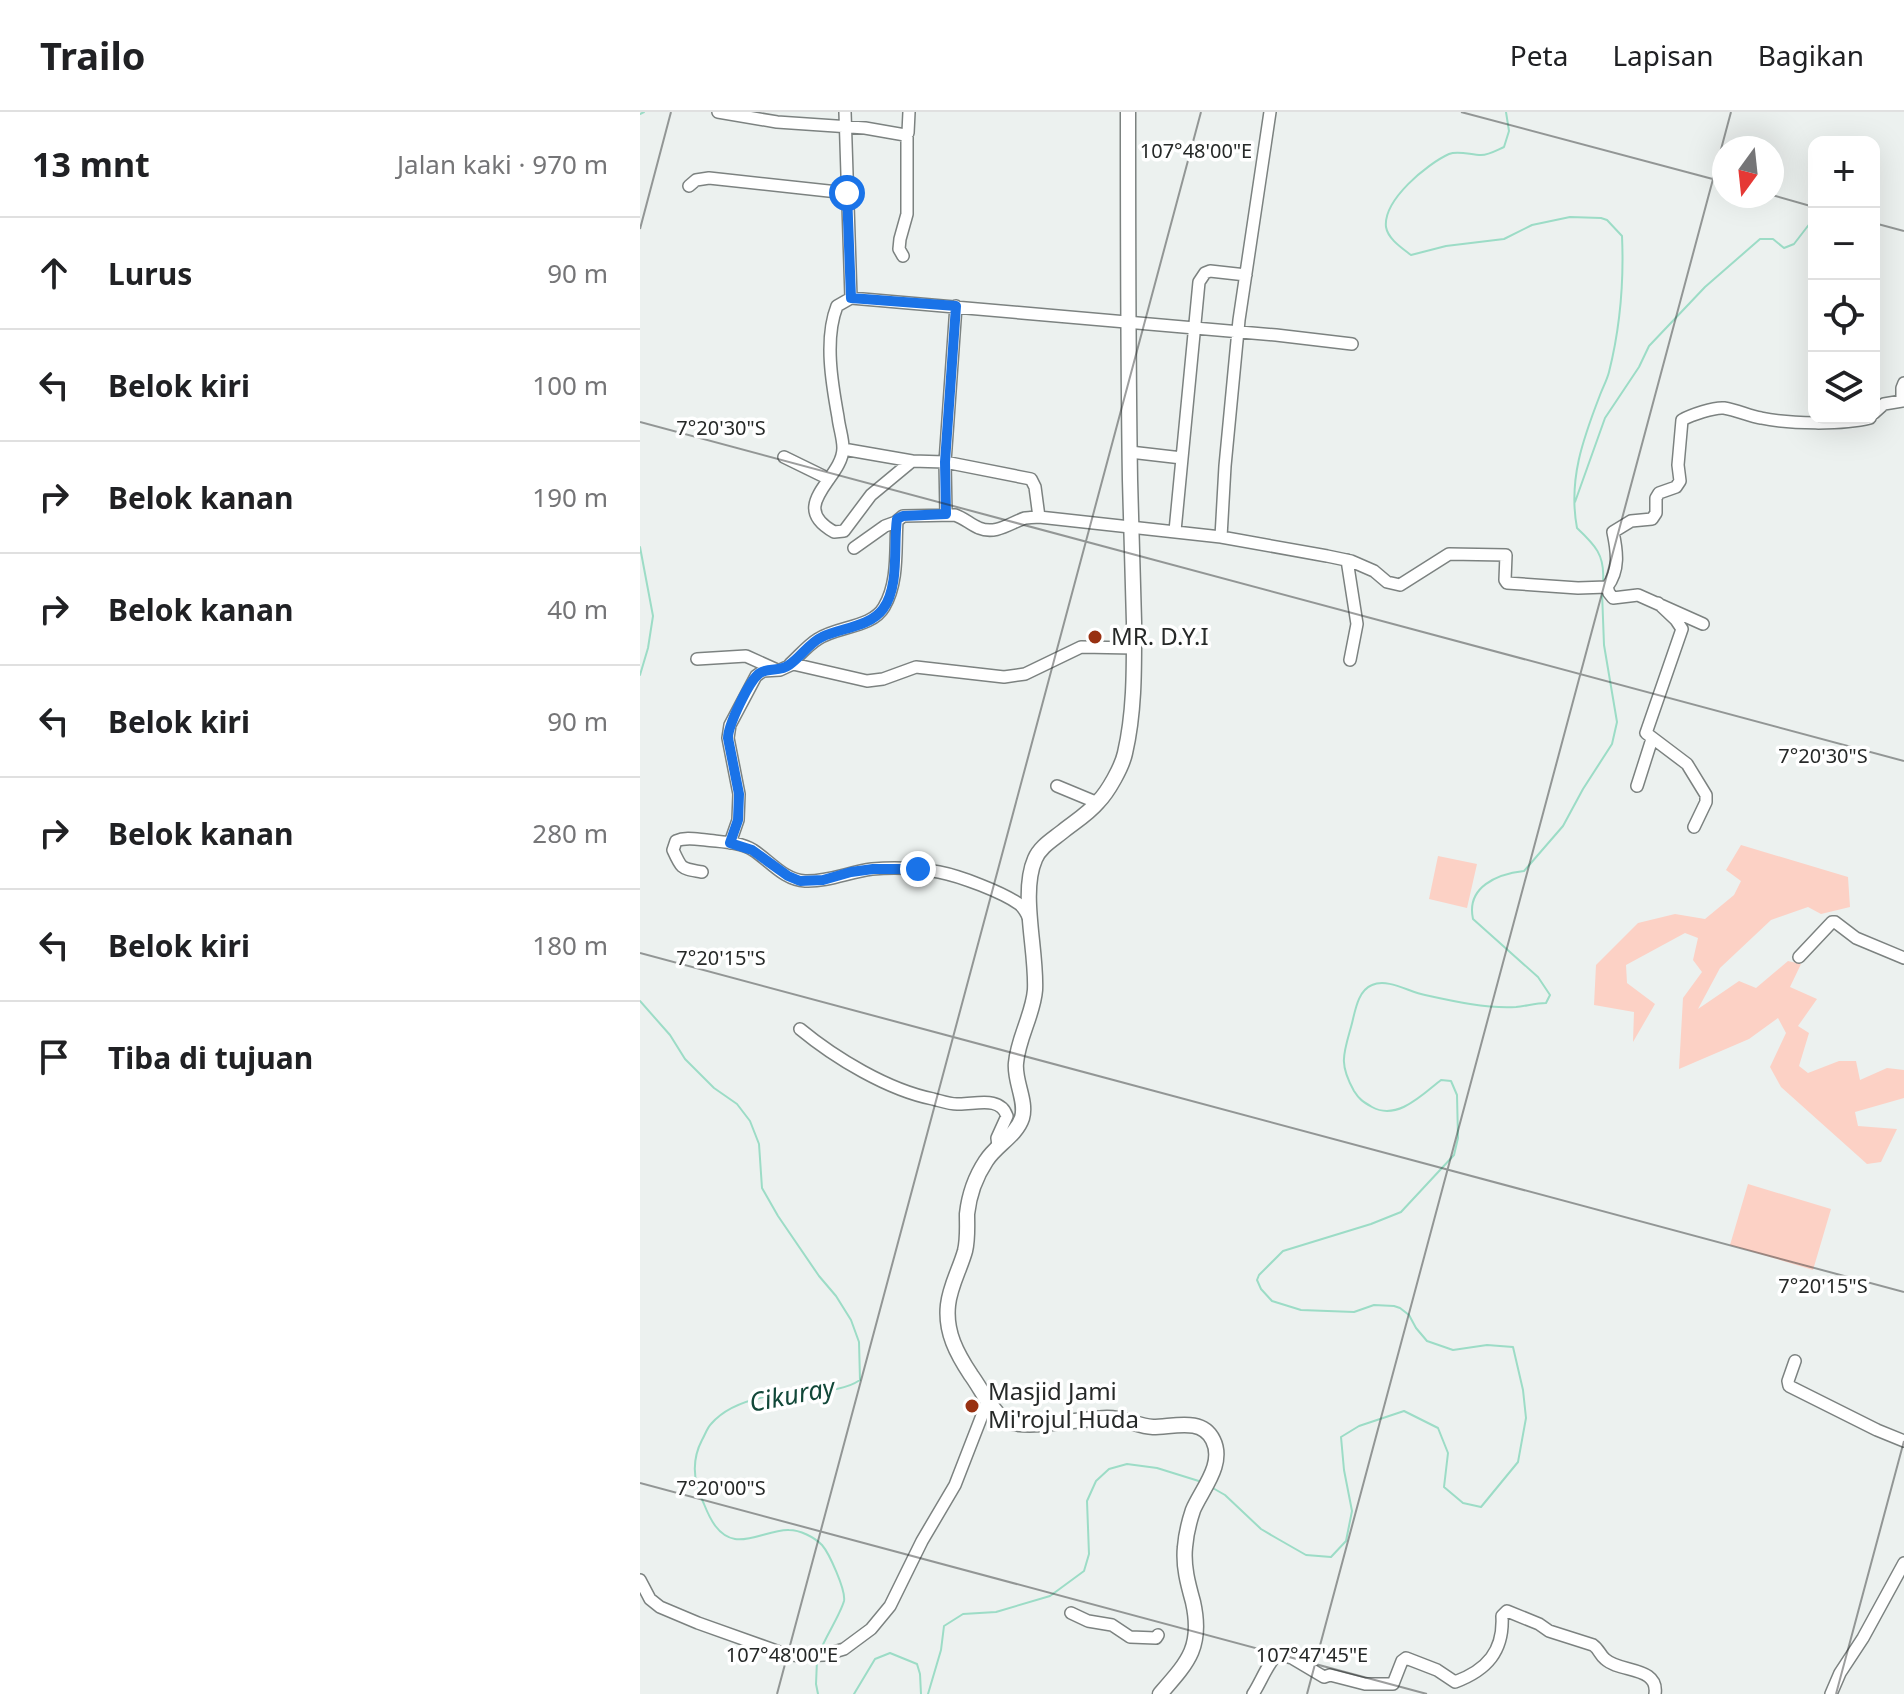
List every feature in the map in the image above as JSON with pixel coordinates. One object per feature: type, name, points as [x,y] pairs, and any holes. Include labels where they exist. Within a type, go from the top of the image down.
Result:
[{"type":"main road","points":[[1128,112],[1134,648],[1134,688],[1129,729],[1124,760],[1098,803],[1048,843],[1036,857],[1029,883],[1034,996],[1015,1065],[1022,1117],[1015,1131],[986,1161],[975,1181],[967,1210],[968,1236],[948,1301],[947,1317],[949,1333],[961,1360],[1002,1419],[1010,1423],[1126,1419],[1149,1427],[1199,1427],[1206,1430],[1213,1440],[1216,1455],[1213,1471],[1195,1505],[1184,1555],[1197,1625],[1196,1641],[1189,1657],[1160,1694]]},
{"type":"street","points":[[718,112],[777,122],[907,135]]},
{"type":"street","points":[[845,112],[851,298]]},
{"type":"street","points":[[903,256],[899,249],[907,214],[909,112]]},
{"type":"street","points":[[1221,537],[1239,332],[1270,112]]},
{"type":"street","points":[[689,186],[696,180],[709,178],[847,193]]},
{"type":"street","points":[[1175,531],[1199,282],[1210,271],[1246,275]]},
{"type":"street","points":[[912,461],[871,495],[847,529],[840,533],[828,528],[815,508],[816,499],[839,463],[843,449],[831,372],[831,334],[837,306],[851,298],[1352,344]]},
{"type":"street","points":[[946,514],[945,462],[956,306]]},
{"type":"street","points":[[1880,408],[1902,401],[1904,383]]},
{"type":"street","points":[[854,548],[903,516],[960,516],[982,530],[1007,527],[1026,518],[1039,517],[1221,537],[1347,560],[1374,571],[1387,582],[1400,585],[1449,554],[1506,555],[1507,583],[1591,589],[1606,587],[1612,581],[1616,567],[1613,532],[1631,521],[1652,519],[1659,493],[1676,487],[1680,481],[1678,465],[1682,420],[1724,408],[1762,419],[1808,423]]},
{"type":"street","points":[[843,449],[912,461],[945,462],[1031,479],[1039,517]]},
{"type":"street","points":[[1130,452],[1182,458]]},
{"type":"street","points":[[784,457],[829,479]]},
{"type":"street","points":[[730,843],[738,820],[739,794],[729,729],[756,676],[790,664],[820,637],[871,619],[882,611],[888,599],[895,566],[896,522]]},
{"type":"street","points":[[1347,560],[1357,624],[1350,660]]},
{"type":"street","points":[[1606,587],[1613,598],[1638,595],[1703,624]]},
{"type":"street","points":[[1658,603],[1682,629],[1646,735],[1687,764],[1706,795],[1706,802],[1694,827]]},
{"type":"street","points":[[790,664],[867,681],[883,679],[916,667],[1004,677],[1025,674],[1081,647],[1134,648]]},
{"type":"street","points":[[697,659],[746,656],[777,670]]},
{"type":"street","points":[[1637,786],[1652,739]]},
{"type":"street","points":[[1057,786],[1098,803]]},
{"type":"street","points":[[702,872],[680,866],[673,850],[676,841],[686,838],[730,843],[752,850],[800,881],[823,880],[873,869],[942,872],[1021,905],[1031,924]]},
{"type":"street","points":[[1799,957],[1835,922],[1856,938],[1904,958]]},
{"type":"street","points":[[800,1029],[856,1067],[902,1089],[958,1104],[979,1102],[997,1105],[1006,1111],[1007,1116],[997,1138],[998,1146]]},
{"type":"street","points":[[1795,1361],[1789,1386],[1904,1441]]},
{"type":"street","points":[[640,1580],[650,1599],[660,1607],[775,1652],[808,1656],[844,1649],[871,1629],[890,1606],[922,1541],[955,1485],[988,1400]]},
{"type":"street","points":[[1831,1694],[1904,1563]]},
{"type":"street","points":[[1253,1694],[1273,1657],[1278,1654],[1292,1658],[1324,1677],[1330,1675],[1367,1684],[1393,1684],[1406,1658],[1437,1670],[1455,1682],[1482,1667],[1496,1652],[1505,1611],[1538,1623],[1549,1631],[1593,1645],[1608,1661],[1649,1675],[1655,1685],[1655,1694]]},
{"type":"street","points":[[1071,1613],[1088,1621],[1112,1625],[1130,1637],[1156,1638],[1158,1635]]},
{"type":"shaded area","points":[[1741,845],[1848,877],[1850,907],[1821,914],[1808,907],[1771,920],[1720,968],[1698,1009],[1739,981],[1756,988],[1788,961],[1801,964],[1790,987],[1817,999],[1798,1026],[1809,1033],[1799,1066],[1808,1073],[1839,1061],[1856,1061],[1860,1080],[1887,1068],[1904,1070],[1904,1098],[1855,1112],[1858,1126],[1897,1129],[1881,1162],[1867,1164],[1781,1087],[1770,1067],[1786,1033],[1778,1018],[1749,1039],[1679,1069],[1683,998],[1702,972],[1693,960],[1698,938],[1685,933],[1626,965],[1627,983],[1655,1004],[1633,1042],[1634,1012],[1594,1005],[1596,965],[1638,923],[1675,914],[1705,919],[1734,895],[1741,881],[1726,870]]},
{"type":"shaded area","points":[[1438,856],[1477,864],[1467,908],[1429,899]]},
{"type":"shaded area","points":[[1748,1184],[1831,1209],[1813,1270],[1730,1245]]},
{"type":"waterway","name":"Cikuray","points":[[640,114],[644,112]]},
{"type":"waterway","points":[[1506,112],[1509,131],[1504,147],[1484,155],[1453,153],[1429,166],[1408,184],[1391,206],[1386,227],[1392,239],[1411,255],[1446,246],[1504,239],[1532,225],[1570,217],[1607,220],[1622,236],[1622,287],[1616,339],[1608,375],[1583,444],[1574,493],[1577,528],[1598,551],[1603,581]]},
{"type":"waterway","points":[[1575,502],[1605,418],[1639,367],[1649,346],[1705,287],[1760,239],[1773,239],[1784,248],[1794,244],[1808,226]]},
{"type":"waterway","name":"Cikuray","points":[[640,547],[653,616],[640,675]]},
{"type":"waterway","points":[[1211,1487],[1225,1495],[1261,1529],[1278,1539],[1306,1555],[1331,1557],[1346,1541],[1352,1511],[1341,1437],[1359,1426],[1404,1411],[1438,1428],[1448,1453],[1444,1487],[1463,1503],[1481,1507],[1518,1462],[1526,1418],[1513,1347],[1487,1345],[1453,1350],[1427,1341],[1409,1315],[1400,1308],[1374,1305],[1354,1312],[1301,1310],[1272,1301],[1257,1280],[1283,1251],[1401,1212],[1454,1155],[1458,1138],[1457,1095],[1451,1081],[1441,1080],[1409,1104],[1391,1111],[1372,1107],[1354,1091],[1346,1074],[1344,1052],[1357,1003],[1367,988],[1378,983],[1392,984],[1436,997],[1494,1007],[1546,1003],[1550,995],[1538,977],[1473,919],[1472,908],[1474,898],[1486,884],[1504,875],[1524,871],[1563,826],[1612,744],[1617,722],[1604,645],[1602,592]]},
{"type":"waterway","name":"Cikuray","points":[[640,1001],[670,1035],[685,1059],[714,1088],[737,1104],[750,1121],[759,1144],[762,1188],[819,1276],[836,1296],[851,1320],[859,1342],[860,1380],[839,1389],[765,1397],[729,1409],[708,1427],[695,1464],[701,1496],[719,1531],[741,1539],[793,1530],[811,1537],[825,1549],[840,1581],[844,1601],[820,1651]]},
{"type":"waterway","points":[[928,1694],[941,1650],[944,1626],[963,1614],[996,1612],[1050,1596],[1084,1571],[1089,1554],[1087,1501],[1096,1481],[1109,1469],[1127,1464],[1157,1468],[1202,1482]]},
{"type":"waterway","name":"Cikuray","points":[[854,1694],[875,1659],[890,1653],[917,1664],[921,1694]]},
{"type":"waterway","name":"Cikuray","points":[[817,1660],[818,1694]]},
{"type":"place","name":"MR. D.Y.I","points":[[1095,637]]},
{"type":"place","name":"Masjid Jami Mi'rojul Huda","points":[[972,1406]]},
{"type":"route","points":[[847,193],[851,298],[956,306],[945,462],[946,514],[897,519],[896,563],[882,611],[871,619],[820,637],[790,664],[780,670],[763,671],[752,682],[729,729],[739,794],[738,820],[730,843],[752,850],[800,881],[823,880],[873,869],[918,869]]}]
